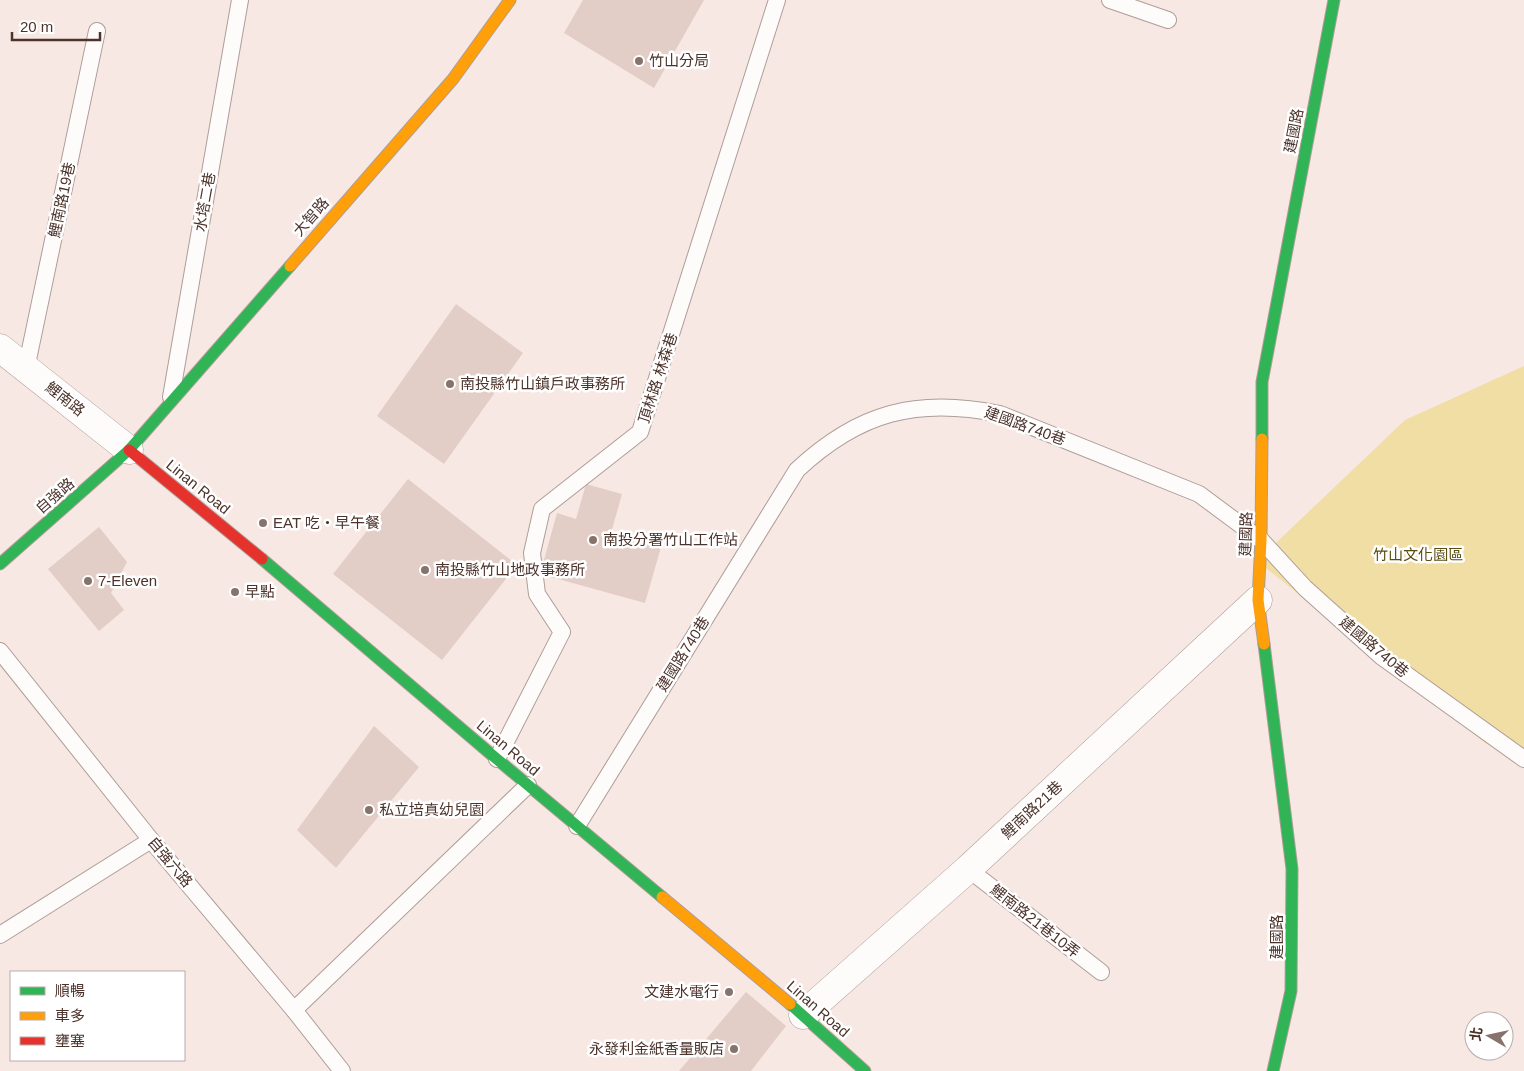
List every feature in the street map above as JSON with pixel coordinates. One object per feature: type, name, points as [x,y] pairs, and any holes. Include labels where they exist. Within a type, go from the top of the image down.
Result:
[{"type":"street","name":"大智路","points":[[129,450],[453,79],[510,0]]},
{"type":"street","name":"建國路","points":[[1273,1071],[1291,991],[1292,869],[1258,600],[1261,540],[1262,382],[1334,0]]},
{"type":"street","name":"鯉南路","points":[[0,348],[129,450]]},
{"type":"street","name":"Linan Road","points":[[129,450],[275,569],[576,826],[803,1015],[865,1071]]},
{"type":"street","name":"自強路","points":[[0,564],[129,450]]},
{"type":"street","name":"鯉南路21巷","points":[[803,1015],[968,869],[1258,600]]},
{"type":"lane","name":"水塔二巷","points":[[170,405],[240,0]]},
{"type":"lane","name":"頂林路 林森巷","points":[[497,759],[562,632],[537,594],[532,553],[542,509],[640,432],[777,0]]},
{"type":"lane","points":[[1110,0],[1168,20]]},
{"type":"lane","name":"鯉南路19巷","points":[[26,369],[97,31]]},
{"type":"lane","name":"建國路740巷","points":[[576,826],[796,470],[824,446],[864,423],[890,414],[917,408],[945,406],[973,408],[1000,414],[1199,494],[1261,540],[1305,588],[1382,657],[1524,759]]},
{"type":"lane","name":"自強六路","points":[[0,651],[151,840],[294,1010],[342,1071]]},
{"type":"lane","points":[[294,1010],[528,785]]},
{"type":"lane","points":[[0,935],[151,840]]},
{"type":"lane","name":"鯉南路21巷10弄","points":[[968,869],[1101,972]]},
{"type":"green space","name":"竹山文化園區","points":[[1524,366],[1524,766],[1484,742],[1257,561],[1405,420]]},
{"type":"building","name":"竹山分局","points":[[583,0],[704,0],[654,88],[564,33]]},
{"type":"building","name":"南投縣竹山鎮戶政事務所","points":[[456,304],[523,353],[444,464],[377,416]]},
{"type":"building","name":"南投縣竹山地政事務所","points":[[408,479],[517,565],[442,660],[333,574]]},
{"type":"building","name":"南投分署竹山工作站","points":[[586,484],[622,494],[611,533],[661,547],[645,603],[540,574],[557,513],[576,519]]},
{"type":"building","name":"7-Eleven","points":[[99,527],[127,562],[111,593],[124,610],[99,631],[48,569]]},
{"type":"building","points":[[374,726],[419,767],[336,868],[297,830]]},
{"type":"building","name":"永發利金紙香量販店","points":[[746,992],[786,1026],[751,1071],[679,1071]]},
{"type":"traffic: fast","points":[[1262,439],[1262,382],[1334,0]]},
{"type":"traffic: fast","points":[[0,564],[129,450],[290,266]]},
{"type":"traffic: fast","points":[[262,559],[662,897]]},
{"type":"traffic: fast","points":[[1264,644],[1292,869],[1291,991],[1273,1071]]},
{"type":"traffic: fast","points":[[790,1004],[865,1071]]},
{"type":"traffic: slow","points":[[290,266],[453,79],[510,0]]},
{"type":"traffic: slow","points":[[1262,439],[1261,540],[1258,600],[1264,644]]},
{"type":"traffic: slow","points":[[662,897],[790,1004]]},
{"type":"traffic: jam","points":[[129,450],[262,559]]},
{"type":"place","name":"竹山分局","points":[[639,61]]},
{"type":"place","name":"南投縣竹山鎮戶政事務所","points":[[450,384]]},
{"type":"place","name":"EAT 吃‧早午餐","points":[[263,523]]},
{"type":"place","name":"南投分署竹山工作站","points":[[593,540]]},
{"type":"place","name":"南投縣竹山地政事務所","points":[[425,570]]},
{"type":"place","name":"7-Eleven","points":[[88,581]]},
{"type":"place","name":"早點","points":[[235,592]]},
{"type":"place","name":"私立培真幼兒園","points":[[369,810]]},
{"type":"place","name":"文建水電行","points":[[729,992]]},
{"type":"place","name":"永發利金紙香量販店","points":[[734,1049]]}]
